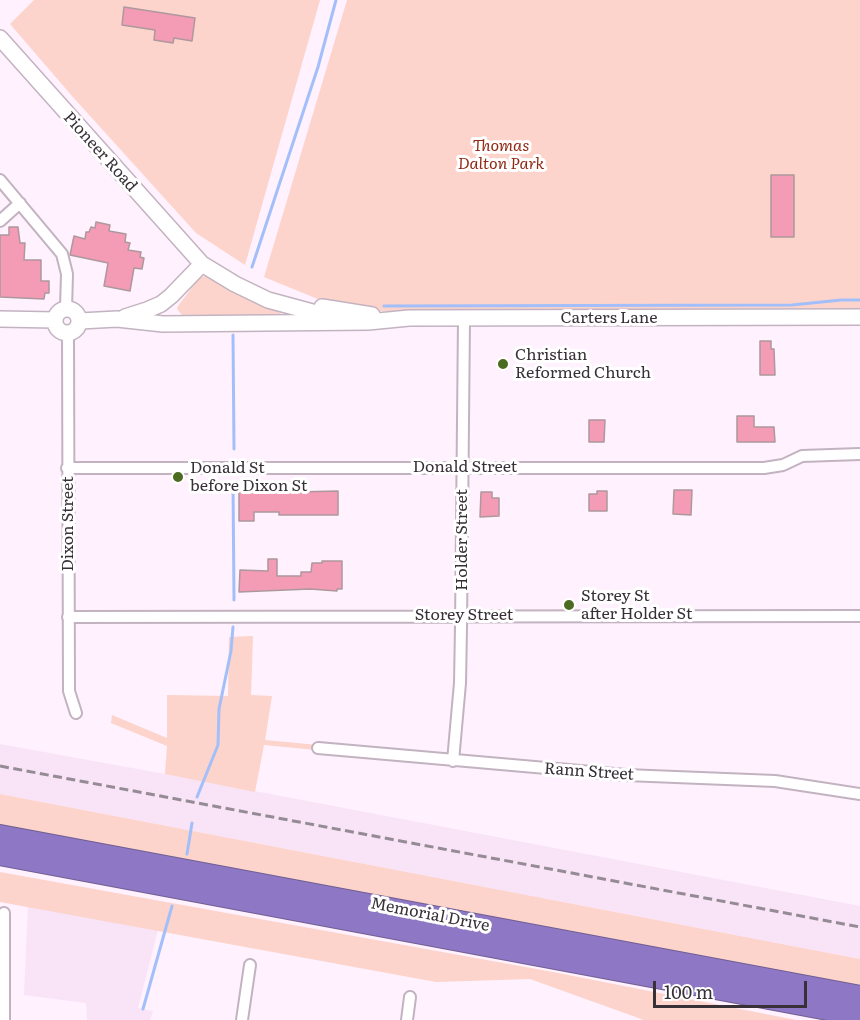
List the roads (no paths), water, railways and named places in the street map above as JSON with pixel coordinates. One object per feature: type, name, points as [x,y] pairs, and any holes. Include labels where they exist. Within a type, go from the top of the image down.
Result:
[{"type":"highway","name":"Memorial Drive","points":[[0,835],[860,996]]},
{"type":"highway","name":"Memorial Drive","points":[[0,855],[860,1016]]},
{"type":"main road","name":"Pioneer Road","points":[[0,38],[202,264],[251,293],[317,314]]},
{"type":"main road","name":"Carters Lane","points":[[117,319],[147,310],[171,296],[202,264]]},
{"type":"main road","points":[[202,264],[219,265],[269,291],[315,305],[340,311],[409,318]]},
{"type":"main road","points":[[171,296],[172,314],[183,324]]},
{"type":"main road","points":[[0,319],[74,311],[80,321],[78,328],[68,334],[58,330],[61,314]]},
{"type":"main road","name":"Carters Lane","points":[[317,314],[357,323]]},
{"type":"main road","name":"Carters Lane","points":[[80,321],[117,319],[149,324],[183,324],[357,323],[409,318],[860,317]]},
{"type":"street","points":[[0,180],[62,254],[67,274],[61,314]]},
{"type":"street","points":[[0,221],[20,203]]},
{"type":"street","name":"Holder Street","points":[[453,760],[460,682],[464,319]]},
{"type":"street","name":"Dixon Street","points":[[68,334],[69,691],[76,713]]},
{"type":"street","name":"Donald Street","points":[[68,468],[764,468],[783,465],[802,456],[860,454]]},
{"type":"street","name":"Storey Street","points":[[68,617],[860,616]]},
{"type":"street","name":"Rann Street","points":[[318,748],[626,775],[775,782],[860,794]]},
{"type":"street","points":[[4,913],[4,1020]]},
{"type":"street","points":[[242,1020],[250,965]]},
{"type":"street","points":[[406,1020],[410,997]]},
{"type":"waterway","points":[[252,267],[318,67],[336,0]]},
{"type":"waterway","points":[[384,306],[792,305],[860,300]]},
{"type":"waterway","points":[[233,335],[234,449]]},
{"type":"waterway","points":[[233,483],[234,600]]},
{"type":"waterway","points":[[197,797],[218,745],[219,709],[231,651],[233,627]]},
{"type":"waterway","points":[[187,854],[192,823]]},
{"type":"waterway","points":[[143,1009],[172,906]]},
{"type":"railway","points":[[0,766],[860,927]]},
{"type":"place","name":"Christian Reformed Church","points":[[503,364]]},
{"type":"place","name":"Donald St before Dixon St","points":[[178,477]]},
{"type":"place","name":"Storey St after Holder St","points":[[569,605]]},
{"type":"park label","name":"Thomas Dalton Park","points":[[501,155]]}]
